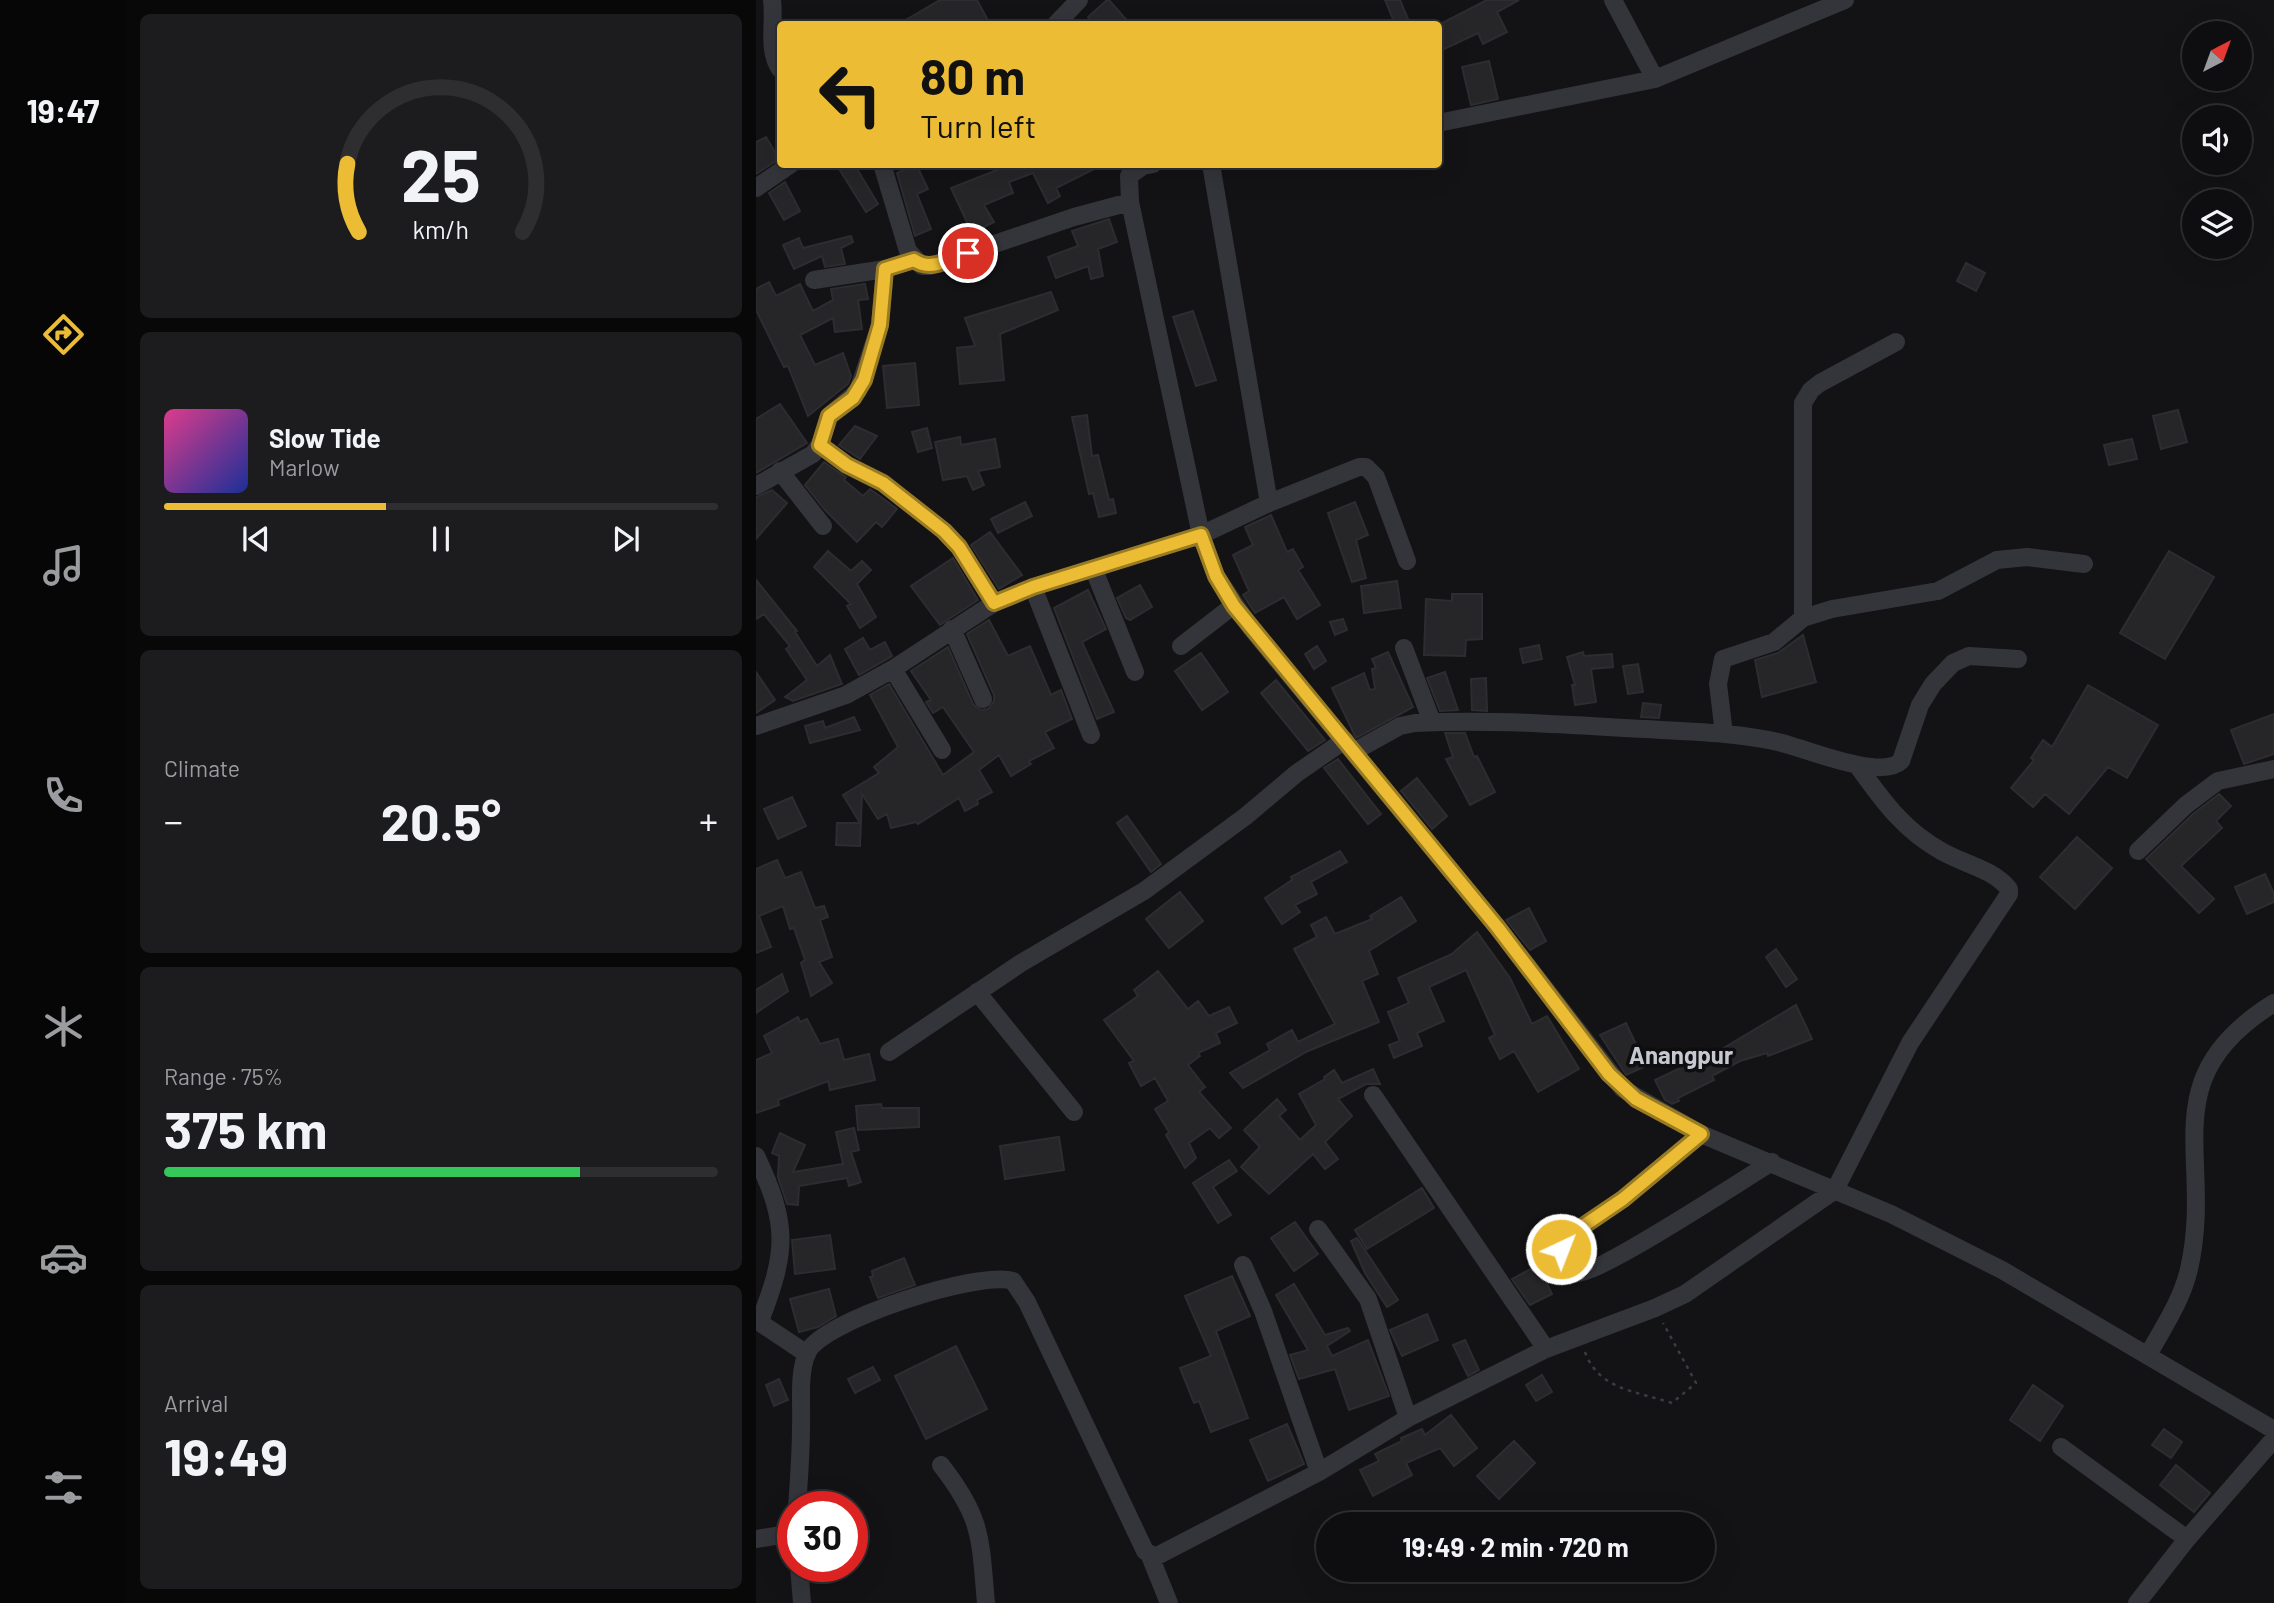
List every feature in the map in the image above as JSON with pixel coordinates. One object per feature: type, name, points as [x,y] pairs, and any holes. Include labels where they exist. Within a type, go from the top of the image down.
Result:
[{"type":"street","points":[[772,0],[775,24],[764,48],[777,64]]},
{"type":"street","points":[[1059,21],[1079,0]]},
{"type":"street","points":[[1613,0],[1656,79]]},
{"type":"street","points":[[1442,122],[1656,79],[1723,53],[1805,7],[1845,0]]},
{"type":"street","points":[[756,188],[785,168]]},
{"type":"street","points":[[883,168],[908,251],[922,266],[930,266],[1074,217],[1130,202]]},
{"type":"street","points":[[1142,168],[1129,176],[1130,202],[1201,535],[1216,576],[1234,606],[1506,937],[1609,1074],[1636,1099],[1701,1134],[1772,1161],[1891,1214],[2002,1270],[2274,1430]]},
{"type":"street","points":[[1212,168],[1269,503]]},
{"type":"street","points":[[814,280],[885,269],[914,260]]},
{"type":"street","points":[[756,486],[813,454],[820,445],[829,416],[853,398],[864,380],[880,325],[885,269]]},
{"type":"street","points":[[1804,618],[1801,482],[1803,403],[1811,390],[1821,383],[1896,342]]},
{"type":"street","points":[[820,445],[847,465],[883,483],[944,531],[959,547],[994,603]]},
{"type":"street","points":[[756,726],[836,699],[893,669],[994,603],[1033,587],[1201,535],[1269,503],[1366,467],[1381,488],[1407,561]]},
{"type":"street","points":[[780,471],[823,526]]},
{"type":"street","points":[[1724,734],[1718,684],[1723,659],[1774,642],[1804,618],[1832,608],[1938,591],[1985,564],[2011,557],[2084,564]]},
{"type":"street","points":[[1094,570],[1136,672]]},
{"type":"street","points":[[1033,587],[1091,735]]},
{"type":"street","points":[[1181,646],[1234,606]]},
{"type":"street","points":[[952,629],[983,699]]},
{"type":"street","points":[[1404,648],[1432,722]]},
{"type":"street","points":[[889,1052],[1060,939],[1144,891],[1247,816],[1297,773],[1350,745],[1400,726],[1432,722],[1534,722],[1724,734],[1776,742],[1857,765],[1886,769],[1901,761],[1920,705],[1933,684],[1953,663],[1969,656],[2018,659]]},
{"type":"street","points":[[893,669],[942,750]]},
{"type":"street","points":[[1150,1556],[1163,1555],[1319,1472],[1408,1418],[1546,1349],[1655,1308],[1712,1277],[1835,1190],[1910,1043],[2009,889],[1999,880],[1945,853],[1908,829],[1882,801],[1857,765]]},
{"type":"street","points":[[2138,851],[2186,805],[2218,781],[2274,769]]},
{"type":"street","points":[[977,992],[1074,1112]]},
{"type":"street","points":[[2148,1355],[2179,1299],[2189,1268],[2194,1216],[2196,1105],[2202,1075],[2232,1034],[2274,1003]]},
{"type":"street","points":[[1373,1095],[1546,1349]]},
{"type":"street","points":[[1701,1134],[1623,1199],[1564,1239],[1561,1249],[1574,1273],[1585,1273],[1620,1255],[1772,1161]]},
{"type":"street","points":[[756,1156],[771,1190],[783,1247],[772,1290],[758,1320],[807,1353]]},
{"type":"street","points":[[1318,1229],[1368,1299],[1408,1418]]},
{"type":"street","points":[[1243,1265],[1263,1311],[1319,1472]]},
{"type":"street","points":[[798,1491],[802,1377],[807,1353],[819,1338],[881,1308],[919,1295],[998,1277],[1013,1281],[1027,1302],[1099,1458],[1150,1556],[1163,1601]]},
{"type":"street","points":[[2137,1603],[2187,1539],[2274,1439]]},
{"type":"street","points":[[2061,1447],[2187,1539]]},
{"type":"street","points":[[941,1465],[972,1509],[982,1556],[986,1603]]},
{"type":"street","points":[[756,1539],[777,1536]]},
{"type":"street","points":[[800,1582],[802,1603]]},
{"type":"path","points":[[1579,1336],[1591,1370],[1615,1387],[1672,1403],[1696,1383],[1655,1308]]},
{"type":"building","points":[[940,0],[977,0],[988,21],[904,21]]},
{"type":"building","points":[[1109,0],[1127,21],[1091,21],[1088,17]]},
{"type":"building","points":[[1385,0],[1400,0],[1408,19],[1394,21]]},
{"type":"building","points":[[1487,0],[1519,0],[1497,12],[1507,32],[1483,44],[1478,33],[1442,50],[1442,23]]},
{"type":"building","points":[[1489,61],[1498,99],[1471,105],[1462,67]]},
{"type":"building","points":[[766,137],[777,160],[756,174],[756,142]]},
{"type":"building","points":[[838,168],[856,168],[878,204],[866,212]]},
{"type":"building","points":[[908,168],[918,168],[928,189],[917,194],[931,229],[915,236],[897,173]]},
{"type":"building","points":[[1002,168],[1096,168],[1056,188],[1060,196],[1048,203],[1033,173],[1009,182],[1013,193],[984,205],[994,222],[972,233],[951,188]]},
{"type":"building","points":[[785,182],[800,211],[784,220],[769,193]]},
{"type":"building","points":[[1109,219],[1117,242],[1098,249],[1103,276],[1091,279],[1088,266],[1056,278],[1048,257],[1078,246],[1072,231]]},
{"type":"building","points":[[851,236],[853,242],[841,248],[845,264],[825,267],[822,256],[794,269],[783,245],[799,238],[803,248]]},
{"type":"building","points":[[1966,263],[1985,273],[1976,291],[1957,281]]},
{"type":"building","points":[[769,282],[776,296],[800,284],[813,311],[833,300],[831,289],[865,284],[868,299],[858,300],[862,329],[835,332],[833,318],[800,335],[815,365],[843,353],[851,376],[848,384],[808,416],[788,366],[784,367],[756,310],[756,289]]},
{"type":"building","points":[[1051,292],[1058,310],[1000,334],[1004,380],[960,384],[957,348],[975,346],[965,318]]},
{"type":"building","points":[[1193,311],[1216,380],[1196,386],[1173,317]]},
{"type":"building","points":[[915,363],[919,405],[887,408],[883,366]]},
{"type":"building","points":[[780,404],[807,443],[756,473],[756,419]]},
{"type":"building","points":[[2178,410],[2187,442],[2161,449],[2153,416]]},
{"type":"building","points":[[1087,415],[1092,456],[1098,455],[1109,500],[1113,499],[1116,513],[1099,517],[1093,493],[1089,494],[1072,417]]},
{"type":"building","points":[[855,426],[877,436],[860,459],[839,445]]},
{"type":"building","points":[[927,428],[932,448],[918,452],[912,432]]},
{"type":"building","points":[[960,437],[961,445],[995,439],[1000,467],[978,471],[984,485],[973,490],[967,476],[943,480],[935,442]]},
{"type":"building","points":[[2132,439],[2137,459],[2109,465],[2104,445]]},
{"type":"building","points":[[824,462],[846,477],[844,480],[863,496],[870,489],[897,509],[882,527],[876,522],[857,542],[825,510],[805,485]]},
{"type":"building","points":[[772,490],[787,503],[756,539],[756,497]]},
{"type":"building","points":[[1025,502],[1032,516],[998,533],[991,519]]},
{"type":"building","points":[[1355,502],[1368,535],[1356,540],[1366,578],[1352,582],[1328,513]]},
{"type":"building","points":[[1271,515],[1287,552],[1293,549],[1303,567],[1298,570],[1320,605],[1297,619],[1284,597],[1255,613],[1243,595],[1249,591],[1233,555],[1253,545],[1245,527]]},
{"type":"building","points":[[990,532],[1022,575],[999,589],[971,545]]},
{"type":"building","points":[[828,551],[851,571],[862,561],[871,570],[857,584],[876,617],[860,628],[847,606],[851,604],[814,567]]},
{"type":"building","points":[[2169,551],[2214,577],[2165,659],[2120,633]]},
{"type":"building","points":[[953,558],[978,600],[940,625],[911,586]]},
{"type":"building","points":[[756,580],[797,631],[795,632],[817,666],[830,655],[842,684],[793,701],[785,697],[807,680],[786,649],[790,646],[764,614],[756,619]]},
{"type":"building","points":[[1397,581],[1401,608],[1364,613],[1361,586]]},
{"type":"building","points":[[1140,585],[1152,607],[1130,620],[1126,618],[1117,598]]},
{"type":"building","points":[[1088,590],[1106,629],[1082,642],[1114,712],[1097,719],[1054,608]]},
{"type":"building","points":[[1452,594],[1482,594],[1482,639],[1466,640],[1465,656],[1424,655],[1426,599],[1452,601]]},
{"type":"building","points":[[1343,619],[1347,630],[1335,635],[1330,622]]},
{"type":"building","points":[[989,620],[1008,656],[1030,646],[1051,695],[1061,690],[1072,719],[1045,732],[1054,748],[1029,761],[1031,764],[1011,776],[999,755],[979,770],[992,792],[977,800],[978,804],[965,811],[959,798],[918,824],[916,822],[891,828],[887,814],[878,819],[862,794],[860,846],[836,845],[837,823],[860,823],[843,795],[879,773],[874,767],[898,747],[870,695],[889,684],[943,775],[974,752],[943,707],[933,713],[926,702],[931,700],[911,671],[948,647],[973,704],[981,710],[988,709],[994,701],[994,695],[967,634]]},
{"type":"building","points":[[1803,635],[1816,682],[1762,697],[1755,660],[1778,653]]},
{"type":"building","points":[[863,638],[870,650],[885,642],[892,656],[859,675],[845,649]]},
{"type":"building","points":[[1539,645],[1542,659],[1523,663],[1520,649]]},
{"type":"building","points":[[1317,646],[1326,661],[1314,669],[1305,654]]},
{"type":"building","points":[[1388,652],[1413,707],[1356,738],[1332,688],[1364,673],[1370,690],[1375,689],[1372,669],[1376,668],[1372,659]]},
{"type":"building","points":[[1583,652],[1584,656],[1612,654],[1613,667],[1591,669],[1596,702],[1575,705],[1572,685],[1575,685],[1567,657]]},
{"type":"building","points":[[1201,653],[1228,692],[1202,710],[1175,671]]},
{"type":"building","points":[[1638,664],[1643,692],[1628,694],[1623,666]]},
{"type":"building","points":[[756,672],[775,700],[756,713]]},
{"type":"building","points":[[1445,672],[1458,710],[1440,711],[1427,678]]},
{"type":"building","points":[[1486,678],[1487,711],[1472,710],[1471,679]]},
{"type":"building","points":[[1276,680],[1325,740],[1308,751],[1261,693]]},
{"type":"building","points":[[2088,685],[2158,725],[2127,778],[2108,767],[2069,814],[2045,794],[2033,807],[2011,788],[2034,760],[2031,758],[2043,740],[2052,747]]},
{"type":"building","points":[[1643,703],[1661,705],[1659,718],[1641,717]]},
{"type":"building","points":[[2274,714],[2274,754],[2244,764],[2231,730]]},
{"type":"building","points":[[854,717],[860,730],[810,743],[805,726],[823,721],[825,728]]},
{"type":"building","points":[[1445,733],[1465,733],[1474,757],[1477,756],[1495,792],[1470,805],[1446,759],[1453,757]]},
{"type":"building","points":[[1338,759],[1381,814],[1368,824],[1324,768]]},
{"type":"building","points":[[1417,778],[1447,816],[1432,829],[1401,791]]},
{"type":"building","points":[[2219,794],[2231,806],[2216,821],[2222,828],[2181,866],[2214,899],[2199,913],[2146,859],[2193,814]]},
{"type":"building","points":[[792,797],[806,826],[778,839],[764,809]]},
{"type":"building","points":[[1127,816],[1161,864],[1151,872],[1117,823]]},
{"type":"building","points":[[2077,837],[2112,868],[2075,909],[2040,877]]},
{"type":"building","points":[[1340,851],[1347,862],[1311,882],[1317,894],[1295,905],[1300,912],[1282,924],[1265,898],[1292,880],[1291,877]]},
{"type":"building","points":[[777,860],[785,878],[801,872],[815,908],[824,906],[828,917],[820,920],[832,957],[819,962],[832,983],[811,996],[801,963],[805,960],[794,928],[790,929],[783,906],[759,916],[771,947],[756,953],[756,869]]},
{"type":"building","points":[[2265,874],[2274,894],[2274,902],[2247,914],[2235,887]]},
{"type":"building","points":[[1180,892],[1203,921],[1169,948],[1146,919]]},
{"type":"building","points":[[1401,897],[1416,921],[1369,951],[1378,974],[1362,981],[1379,1022],[1308,1051],[1243,1088],[1230,1073],[1270,1050],[1267,1044],[1292,1030],[1298,1042],[1335,1024],[1294,949],[1317,937],[1311,925],[1326,917],[1335,934],[1372,919],[1370,916]]},
{"type":"building","points":[[1529,908],[1546,941],[1530,950],[1506,920]]},
{"type":"building","points":[[1477,932],[1510,978],[1532,1024],[1547,1016],[1579,1069],[1538,1092],[1514,1051],[1500,1059],[1489,1038],[1495,1035],[1466,970],[1429,987],[1444,1021],[1417,1033],[1422,1046],[1394,1058],[1389,1045],[1400,1041],[1388,1012],[1409,1003],[1398,978],[1452,954]]},
{"type":"building","points":[[1776,949],[1797,979],[1786,987],[1766,957]]},
{"type":"building","points":[[1158,971],[1188,1009],[1198,1001],[1209,1016],[1229,1007],[1237,1023],[1216,1033],[1220,1043],[1198,1053],[1200,1056],[1188,1065],[1205,1087],[1199,1092],[1231,1128],[1219,1138],[1210,1128],[1189,1143],[1196,1158],[1185,1168],[1155,1109],[1168,1101],[1155,1078],[1141,1086],[1129,1063],[1134,1061],[1104,1020],[1138,996],[1134,990]]},
{"type":"building","points":[[782,974],[788,991],[756,1013],[756,990]]},
{"type":"building","points":[[1796,1005],[1812,1039],[1768,1056],[1767,1053],[1740,1061],[1712,1076],[1714,1080],[1678,1098],[1679,1101],[1672,1104],[1665,1100],[1655,1080],[1689,1064],[1687,1060],[1700,1053],[1703,1059],[1720,1050]]},
{"type":"building","points":[[798,1017],[800,1022],[807,1019],[820,1044],[838,1039],[844,1060],[869,1054],[875,1080],[830,1090],[828,1081],[778,1100],[779,1105],[756,1113],[756,1060],[772,1053],[764,1036]]},
{"type":"building","points":[[1626,1023],[1646,1066],[1626,1075],[1600,1035]]},
{"type":"building","points":[[1373,1069],[1380,1084],[1366,1084],[1338,1099],[1352,1116],[1325,1142],[1338,1159],[1325,1169],[1313,1154],[1269,1194],[1241,1167],[1260,1147],[1244,1130],[1277,1099],[1286,1110],[1279,1116],[1300,1140],[1316,1125],[1299,1094],[1325,1079],[1324,1077],[1334,1070],[1342,1083]]},
{"type":"building","points":[[881,1104],[882,1108],[919,1108],[919,1127],[858,1130],[856,1106]]},
{"type":"building","points":[[854,1128],[859,1150],[851,1152],[861,1182],[849,1186],[847,1178],[799,1186],[798,1205],[787,1204],[778,1177],[779,1156],[772,1153],[780,1133],[805,1145],[793,1172],[843,1164],[836,1132]]},
{"type":"building","points":[[1059,1137],[1064,1170],[1005,1179],[1000,1146]]},
{"type":"building","points":[[1229,1160],[1237,1171],[1213,1187],[1231,1215],[1218,1223],[1193,1183]]},
{"type":"building","points":[[1422,1188],[1434,1208],[1367,1249],[1355,1230]]},
{"type":"building","points":[[1295,1222],[1318,1254],[1294,1271],[1271,1238]]},
{"type":"building","points":[[830,1235],[835,1269],[795,1274],[792,1240]]},
{"type":"building","points":[[1357,1238],[1398,1300],[1387,1307],[1365,1273],[1351,1241]]},
{"type":"building","points":[[904,1258],[915,1285],[878,1298],[870,1277],[873,1277],[872,1271]]},
{"type":"building","points":[[1538,1265],[1552,1294],[1530,1305],[1512,1279]]},
{"type":"building","points":[[1232,1276],[1250,1316],[1216,1331],[1248,1418],[1211,1432],[1199,1401],[1194,1403],[1180,1368],[1211,1356],[1185,1296]]},
{"type":"building","points":[[1294,1284],[1325,1335],[1348,1328],[1350,1331],[1327,1346],[1332,1356],[1368,1340],[1389,1396],[1349,1410],[1335,1369],[1299,1379],[1290,1355],[1308,1350],[1276,1295]]},
{"type":"building","points":[[829,1289],[836,1316],[818,1327],[799,1332],[790,1299]]},
{"type":"building","points":[[1427,1314],[1438,1340],[1402,1356],[1390,1330]]},
{"type":"building","points":[[1465,1340],[1479,1370],[1468,1376],[1453,1345]]},
{"type":"building","points":[[956,1346],[987,1409],[926,1439],[895,1376]]},
{"type":"building","points":[[873,1367],[880,1380],[855,1393],[848,1379]]},
{"type":"building","points":[[1542,1375],[1552,1392],[1536,1401],[1526,1385]]},
{"type":"building","points":[[779,1379],[788,1400],[774,1406],[766,1385]]},
{"type":"building","points":[[2033,1385],[2063,1406],[2040,1441],[2010,1420]]},
{"type":"building","points":[[1451,1415],[1477,1448],[1454,1466],[1440,1448],[1406,1463],[1412,1475],[1373,1496],[1360,1470],[1379,1461],[1375,1454],[1422,1429],[1425,1435]]},
{"type":"building","points":[[1287,1424],[1304,1464],[1268,1481],[1250,1440]]},
{"type":"building","points":[[2164,1429],[2182,1442],[2171,1458],[2152,1445]]},
{"type":"building","points":[[1514,1441],[1535,1463],[1499,1499],[1477,1476]]},
{"type":"building","points":[[2176,1465],[2210,1493],[2194,1512],[2160,1485]]},
{"type":"district","name":"Anangpur","points":[[1681,1054]]},
{"type":"route","points":[[968,253],[930,266],[922,266],[914,260],[885,269],[880,325],[864,380],[853,398],[829,416],[820,445],[847,465],[883,483],[953,539],[994,603],[1033,587],[1201,535],[1216,576],[1234,606],[1498,928],[1609,1074],[1636,1099],[1701,1134],[1623,1199],[1571,1233],[1561,1243],[1561,1249]]}]
